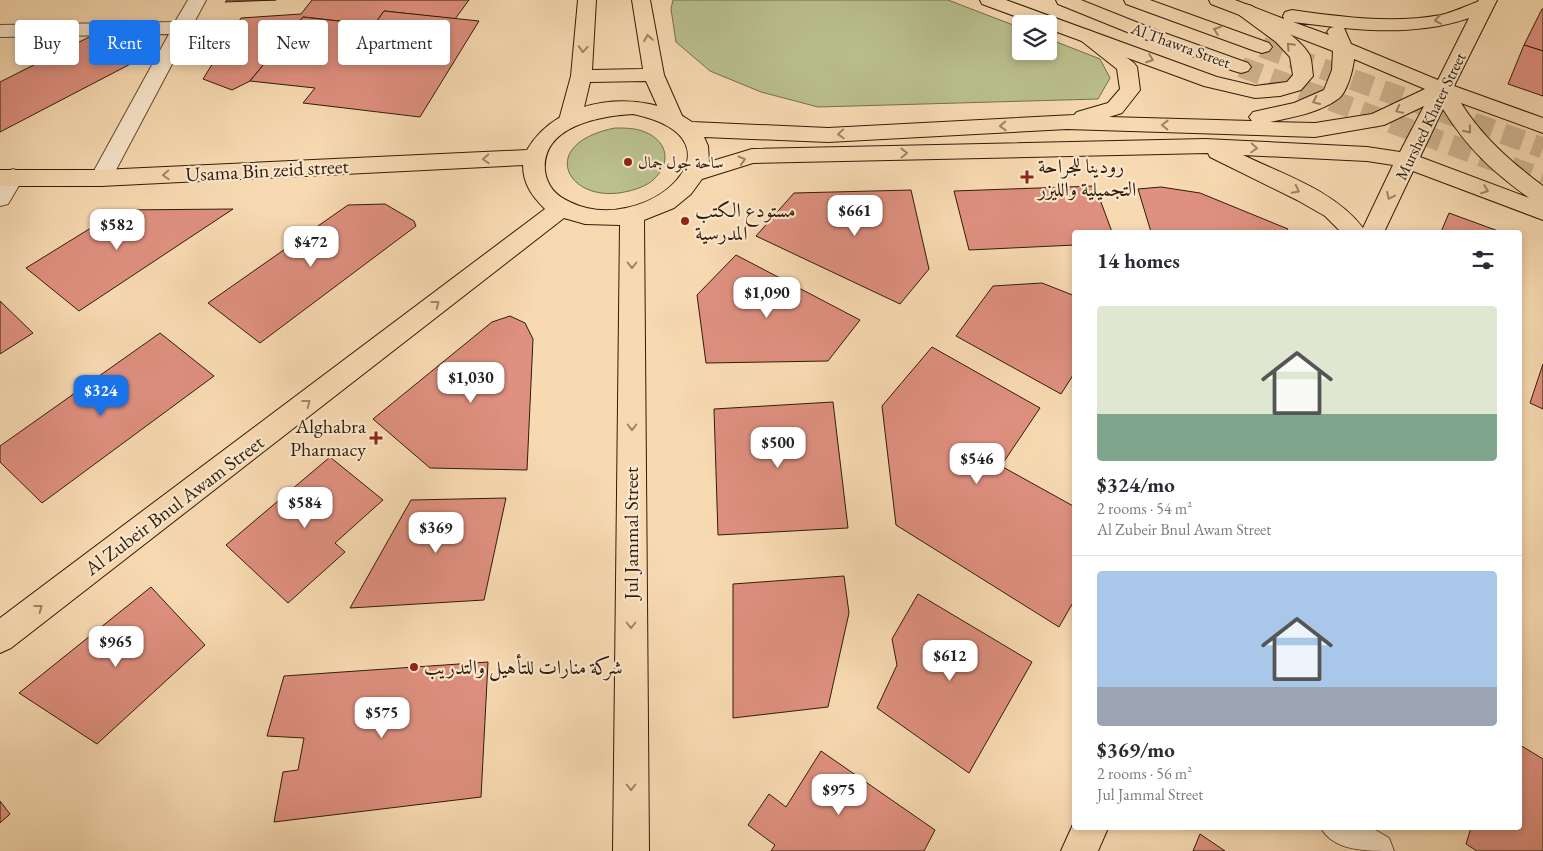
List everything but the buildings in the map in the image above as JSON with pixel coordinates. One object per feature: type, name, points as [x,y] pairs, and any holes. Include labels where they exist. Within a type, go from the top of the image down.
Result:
[{"type":"main road","points":[[570,120],[581,76],[587,0]]},
{"type":"main road","points":[[989,0],[1211,82],[1255,92],[1280,90],[1294,86],[1303,76],[1300,56],[1283,38],[1245,10]]},
{"type":"main road","points":[[1032,0],[1049,7],[1149,34]]},
{"type":"main road","name":"Al Thawra Street","points":[[1065,0],[1149,34],[1241,67]]},
{"type":"main road","name":"Al Thawra Street","points":[[1133,0],[1262,47]]},
{"type":"main road","points":[[1218,0],[1344,48],[1442,89],[1543,126]]},
{"type":"main road","points":[[1210,136],[1300,109],[1332,94],[1344,68],[1344,48],[1332,22],[1306,0]]},
{"type":"main road","points":[[642,1],[654,75],[680,124],[696,143],[699,158],[695,174],[682,192],[660,206],[632,216],[607,218],[583,215],[562,208],[543,194],[534,176],[535,157],[542,143],[554,130],[570,120],[589,112],[626,108],[654,111],[680,124],[828,135],[1067,122],[1210,136],[1407,160],[1543,212]]},
{"type":"main road","points":[[1245,10],[1332,22],[1382,24],[1438,21],[1486,3]]},
{"type":"main road","name":"Murshed Khater Street","points":[[1374,230],[1486,3]]},
{"type":"main road","points":[[1067,122],[1115,108],[1130,90],[1127,67],[1084,35]]},
{"type":"main road","points":[[581,76],[654,75]]},
{"type":"main road","points":[[695,174],[752,156],[1315,130],[1377,120],[1442,89]]},
{"type":"main road","points":[[1442,89],[1467,130],[1505,169],[1543,197]]},
{"type":"main road","points":[[1210,136],[1279,181],[1333,210],[1352,230]]},
{"type":"main road","name":"Usama Bin zeid street","points":[[7,177],[101,178],[535,157]]},
{"type":"main road","name":"Al Zubeir Bnul Awam Street","points":[[0,637],[562,208]]},
{"type":"main road","name":"Jul Jammal Street","points":[[631,851],[632,216]]},
{"type":"main road","points":[[1079,851],[1089,830]]},
{"type":"street","points":[[101,178],[185,16],[197,0]]},
{"type":"street","points":[[0,31],[185,16]]},
{"type":"street","points":[[0,198],[7,177]]},
{"type":"street","points":[[1342,830],[1376,851]]},
{"type":"green space","points":[[673,0],[948,0],[1012,25],[1012,60],[1057,60],[1057,42],[1100,59],[1110,78],[1098,99],[818,107],[761,92],[710,71],[676,42],[671,9]]},
{"type":"green space","points":[[615,128],[638,130],[653,136],[663,147],[665,160],[663,167],[653,180],[644,186],[629,191],[608,194],[590,190],[576,182],[569,172],[568,159],[574,147],[590,136]]},
{"type":"tunnel","points":[[1262,47],[1543,148]]},
{"type":"tunnel","points":[[1241,67],[1543,179]]},
{"type":"place","name":"ساحة جول جمال","points":[[628,162]]},
{"type":"place","name":"رودينا للجراحة التجميلية والليزر","points":[[1027,177]]},
{"type":"place","name":"مستودع الكتب المدرسية","points":[[685,221]]},
{"type":"place","name":"Alghabra Pharmacy","points":[[376,438]]},
{"type":"place","name":"شركة منارات للتأهيل والتدريب","points":[[414,667]]}]
